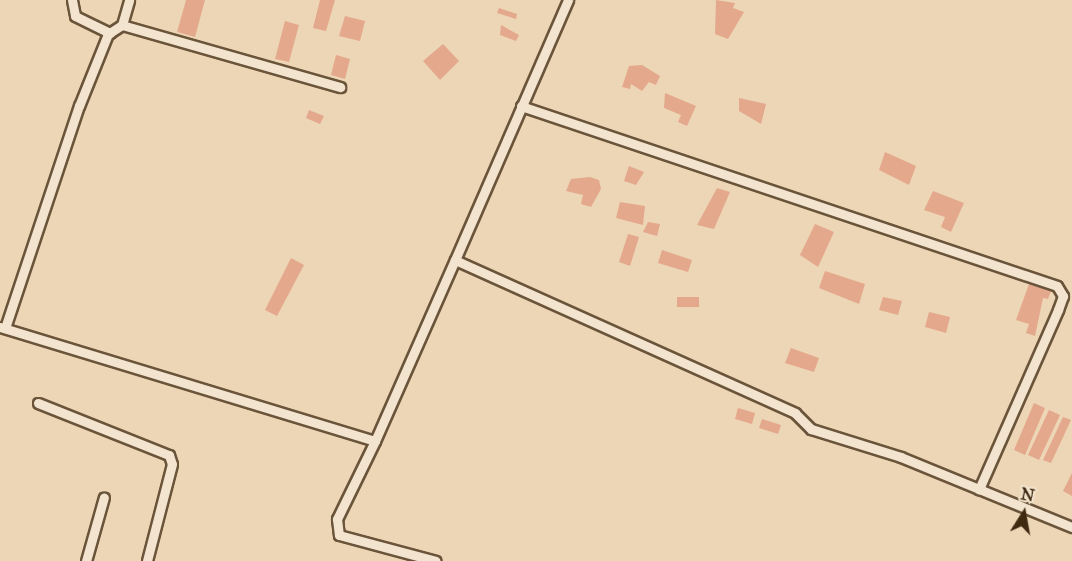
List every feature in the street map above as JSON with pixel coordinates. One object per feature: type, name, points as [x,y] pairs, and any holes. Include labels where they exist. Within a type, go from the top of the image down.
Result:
[{"type":"street","points":[[72,0],[75,16],[110,33]]},
{"type":"street","points":[[129,0],[122,25],[110,33],[79,106],[2,327],[375,441]]},
{"type":"street","points":[[436,561],[347,539],[336,528],[568,0]]},
{"type":"street","points":[[122,25],[340,87]]},
{"type":"street","points":[[521,106],[1057,285],[1063,296],[1058,310],[979,489]]},
{"type":"street","points":[[455,260],[795,413],[811,429],[979,489],[1072,527]]},
{"type":"street","points":[[38,403],[169,455],[172,464],[147,561]]},
{"type":"street","points":[[86,561],[104,497]]},
{"type":"street","points":[[388,561],[391,550]]},
{"type":"building","points":[[186,0],[205,0],[195,37],[177,32]]},
{"type":"building","points":[[320,0],[335,0],[326,31],[313,28]]},
{"type":"building","points":[[716,0],[735,3],[733,8],[744,12],[728,39],[715,34]]},
{"type":"building","points":[[499,8],[517,14],[516,19],[497,13]]},
{"type":"building","points":[[345,16],[365,21],[360,41],[339,36]]},
{"type":"building","points":[[285,21],[299,25],[289,62],[275,59]]},
{"type":"building","points":[[501,25],[519,35],[516,41],[500,35]]},
{"type":"building","points":[[443,44],[459,61],[440,80],[423,61]]},
{"type":"building","points":[[336,55],[350,59],[345,79],[331,75]]},
{"type":"building","points":[[642,65],[660,76],[656,85],[649,82],[642,91],[631,84],[630,89],[622,87],[629,66]]},
{"type":"building","points":[[665,93],[696,106],[687,126],[678,122],[681,115],[664,108]]},
{"type":"building","points":[[739,98],[766,104],[761,124],[739,111]]},
{"type":"building","points":[[309,110],[324,116],[320,124],[306,118]]},
{"type":"building","points":[[885,152],[916,166],[909,185],[879,170]]},
{"type":"building","points":[[629,166],[644,172],[636,185],[624,181]]},
{"type":"building","points":[[590,177],[599,180],[601,189],[591,207],[581,204],[583,195],[566,191],[571,179]]},
{"type":"building","points":[[717,188],[730,192],[714,229],[697,225]]},
{"type":"building","points":[[933,191],[964,203],[951,232],[941,227],[945,217],[924,210]]},
{"type":"building","points":[[620,202],[645,206],[643,225],[616,218]]},
{"type":"building","points":[[648,222],[660,224],[657,236],[643,232]]},
{"type":"building","points":[[815,224],[834,232],[818,267],[800,255]]},
{"type":"building","points":[[628,234],[639,237],[630,266],[619,262]]},
{"type":"building","points":[[662,250],[692,260],[688,272],[658,263]]},
{"type":"building","points":[[291,258],[304,265],[277,316],[265,310]]},
{"type":"building","points":[[825,271],[865,284],[859,304],[819,288]]},
{"type":"building","points":[[1029,284],[1051,291],[1048,299],[1043,298],[1035,336],[1026,333],[1029,324],[1016,320]]},
{"type":"building","points":[[677,297],[699,297],[699,307],[677,307]]},
{"type":"building","points":[[883,297],[902,301],[898,315],[879,310]]},
{"type":"building","points":[[929,312],[950,317],[946,333],[925,327]]},
{"type":"building","points":[[791,348],[819,358],[814,372],[785,363]]},
{"type":"building","points":[[1034,403],[1045,408],[1025,455],[1014,450]]},
{"type":"building","points":[[738,408],[755,413],[752,424],[735,419]]},
{"type":"building","points":[[1049,410],[1060,415],[1039,460],[1028,455]]},
{"type":"building","points":[[1063,417],[1071,420],[1051,463],[1043,460]]},
{"type":"building","points":[[762,419],[781,425],[778,434],[759,428]]},
{"type":"building","points":[[1072,473],[1072,496],[1063,491]]}]
